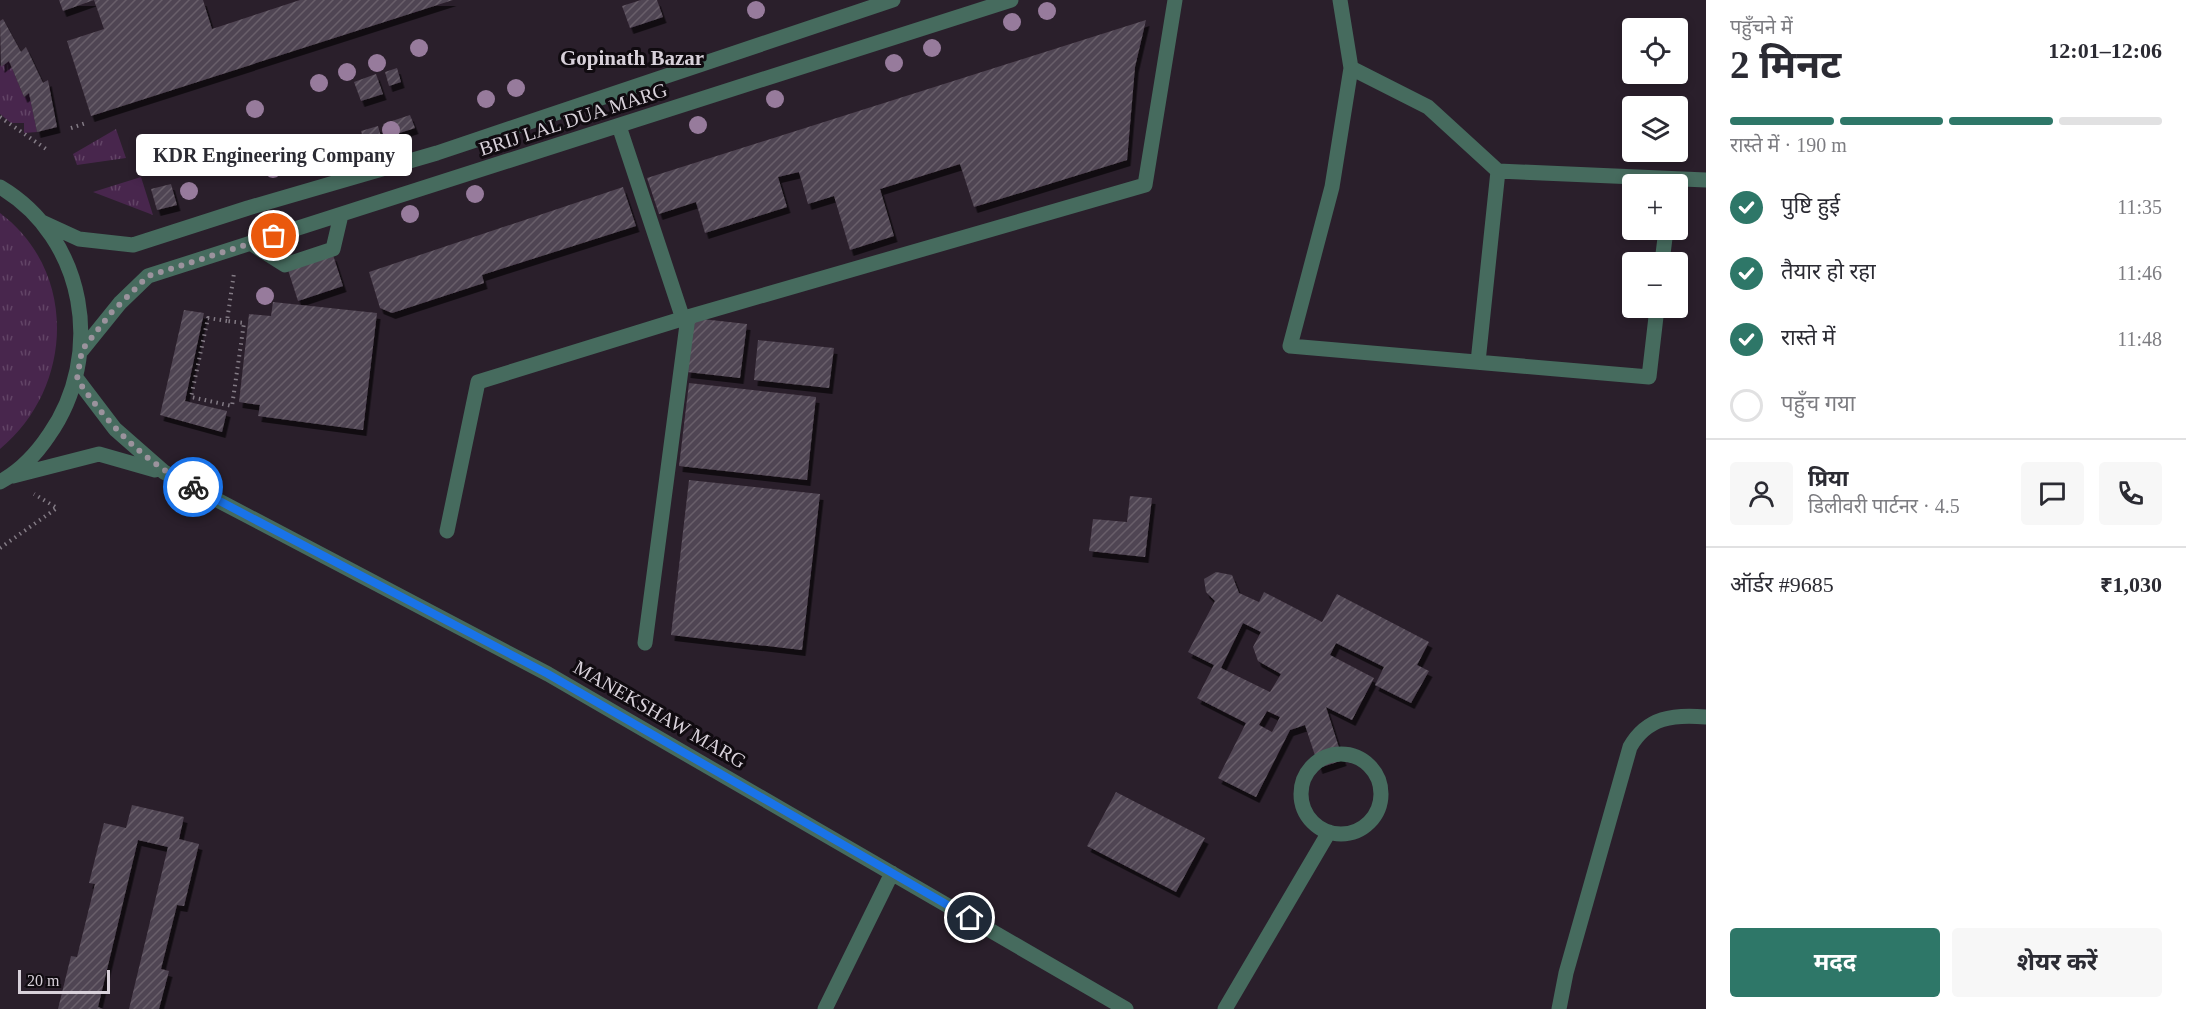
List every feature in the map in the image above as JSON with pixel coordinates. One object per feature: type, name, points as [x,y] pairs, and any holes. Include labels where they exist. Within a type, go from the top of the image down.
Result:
[{"type":"street","name":"BRIJ LAL DUA MARG","points":[[42,222],[79,239],[133,245],[248,208],[437,153],[893,0]]},
{"type":"street","name":"BRIJ LAL DUA MARG","points":[[82,350],[114,310],[148,276],[1011,0]]},
{"type":"street","points":[[447,531],[478,382],[685,318],[1144,185],[1175,0]]},
{"type":"street","points":[[1340,0],[1351,68],[1332,187],[1290,346],[1649,377],[1656,318]]},
{"type":"street","points":[[1351,68],[1428,107],[1498,171],[1622,179]]},
{"type":"street","points":[[619,126],[685,318],[645,643]]},
{"type":"street","points":[[1478,362],[1498,171]]},
{"type":"street","points":[[1688,181],[1706,180]]},
{"type":"street","points":[[0,187],[15,196],[42,222],[67,261],[80,305],[82,350],[77,379],[56,425],[38,450],[4,480]]},
{"type":"street","points":[[245,246],[285,265],[333,249],[341,214]]},
{"type":"street","name":"MANEKSHAW MARG","points":[[77,379],[115,429],[164,472]]},
{"type":"street","name":"MANEKSHAW MARG","points":[[4,480],[99,454],[164,472],[548,674],[1126,1009]]},
{"type":"street","points":[[1559,1009],[1566,974],[1630,747],[1639,731],[1659,720],[1691,715],[1706,717]]},
{"type":"street","points":[[1331,755],[1358,758],[1366,762],[1378,777],[1381,795],[1376,813],[1371,821],[1355,831],[1329,832],[1320,828],[1306,814],[1301,796],[1304,779],[1315,763],[1331,755]]},
{"type":"street","points":[[1225,1009],[1329,832]]},
{"type":"street","points":[[825,1009],[892,873]]},
{"type":"path","points":[[0,117],[48,151]]},
{"type":"path","points":[[71,128],[86,123]]},
{"type":"path","points":[[227,321],[245,246]]},
{"type":"path","points":[[208,318],[227,321],[244,323],[232,406],[192,397],[208,318]]},
{"type":"path","points":[[0,548],[57,508],[4,480]]},
{"type":"green space","points":[[9,61],[24,97],[29,93],[37,132],[24,133],[24,123],[11,123],[0,114],[0,65]]},
{"type":"green space","points":[[116,129],[126,158],[77,165],[73,154]]},
{"type":"green space","points":[[141,177],[153,215],[93,192]]},
{"type":"green space","points":[[0,213],[26,238],[44,266],[54,298],[57,331],[53,364],[42,395],[24,424],[0,449]]},
{"type":"building","points":[[59,0],[94,0],[63,11]]},
{"type":"building","points":[[94,0],[203,0],[212,29],[300,0],[453,0],[91,116],[67,41],[104,29]]},
{"type":"building","points":[[641,0],[657,0],[663,17],[630,28],[622,6]]},
{"type":"building","points":[[3,19],[21,52],[26,47],[43,83],[48,80],[57,127],[37,132],[29,93],[24,97],[9,61],[1,67],[0,21]]},
{"type":"building","points":[[1146,20],[1135,67],[1127,160],[974,207],[960,164],[880,189],[894,236],[850,250],[834,196],[808,204],[799,172],[778,177],[787,207],[705,233],[696,202],[659,214],[647,178]]},
{"type":"building","points":[[397,68],[401,82],[389,86],[385,72]]},
{"type":"building","points":[[376,74],[383,94],[361,101],[354,82]]},
{"type":"building","points":[[410,115],[415,128],[387,137],[383,124]]},
{"type":"building","points":[[378,126],[382,140],[365,145],[361,131]]},
{"type":"building","points":[[171,184],[177,205],[157,210],[151,189]]},
{"type":"building","points":[[623,187],[636,226],[482,275],[484,283],[392,313],[380,308],[369,272]]},
{"type":"building","points":[[333,255],[343,286],[298,301],[288,270]]},
{"type":"building","points":[[273,302],[377,313],[363,430],[258,416],[260,405],[239,402],[249,314],[271,316]]},
{"type":"building","points":[[184,310],[204,313],[185,401],[227,411],[222,432],[160,415]]},
{"type":"building","points":[[693,318],[747,324],[740,378],[687,372]]},
{"type":"building","points":[[758,340],[834,348],[829,388],[754,380]]},
{"type":"building","points":[[689,383],[816,397],[807,480],[679,466]]},
{"type":"building","points":[[689,480],[820,494],[802,650],[671,635]]},
{"type":"building","points":[[1130,496],[1152,498],[1145,557],[1089,551],[1093,519],[1127,522]]},
{"type":"building","points":[[1216,572],[1232,575],[1239,593],[1259,602],[1264,592],[1322,622],[1337,594],[1429,642],[1417,665],[1429,671],[1411,703],[1375,685],[1384,667],[1336,643],[1330,655],[1374,678],[1352,720],[1326,707],[1343,760],[1319,768],[1305,725],[1290,730],[1256,797],[1218,778],[1246,723],[1197,698],[1214,665],[1188,652],[1215,601],[1206,592],[1204,579]],"holes":[[[1243,623],[1261,632],[1253,647],[1258,661],[1281,674],[1270,692],[1221,668]],[[1267,711],[1280,717],[1272,732],[1259,725]]]},
{"type":"building","points":[[1116,792],[1205,838],[1176,892],[1087,846]]},
{"type":"building","points":[[132,805],[184,817],[179,839],[199,844],[184,906],[177,905],[161,969],[169,971],[159,1009],[129,1009],[168,847],[138,840],[98,1007],[103,1009],[58,1009],[71,956],[77,957],[95,884],[89,883],[104,823],[126,828]]},
{"type":"way so far","points":[[193,487],[164,472],[140,453],[98,409],[77,379],[82,350],[111,313],[148,276],[274,236]]},
{"type":"place","name":"KDR Engineering Company","points":[[274,236]]},
{"type":"district","name":"Gopinath Bazar","points":[[632,58]]},
{"type":"route","points":[[193,487],[548,674],[970,918]]}]
